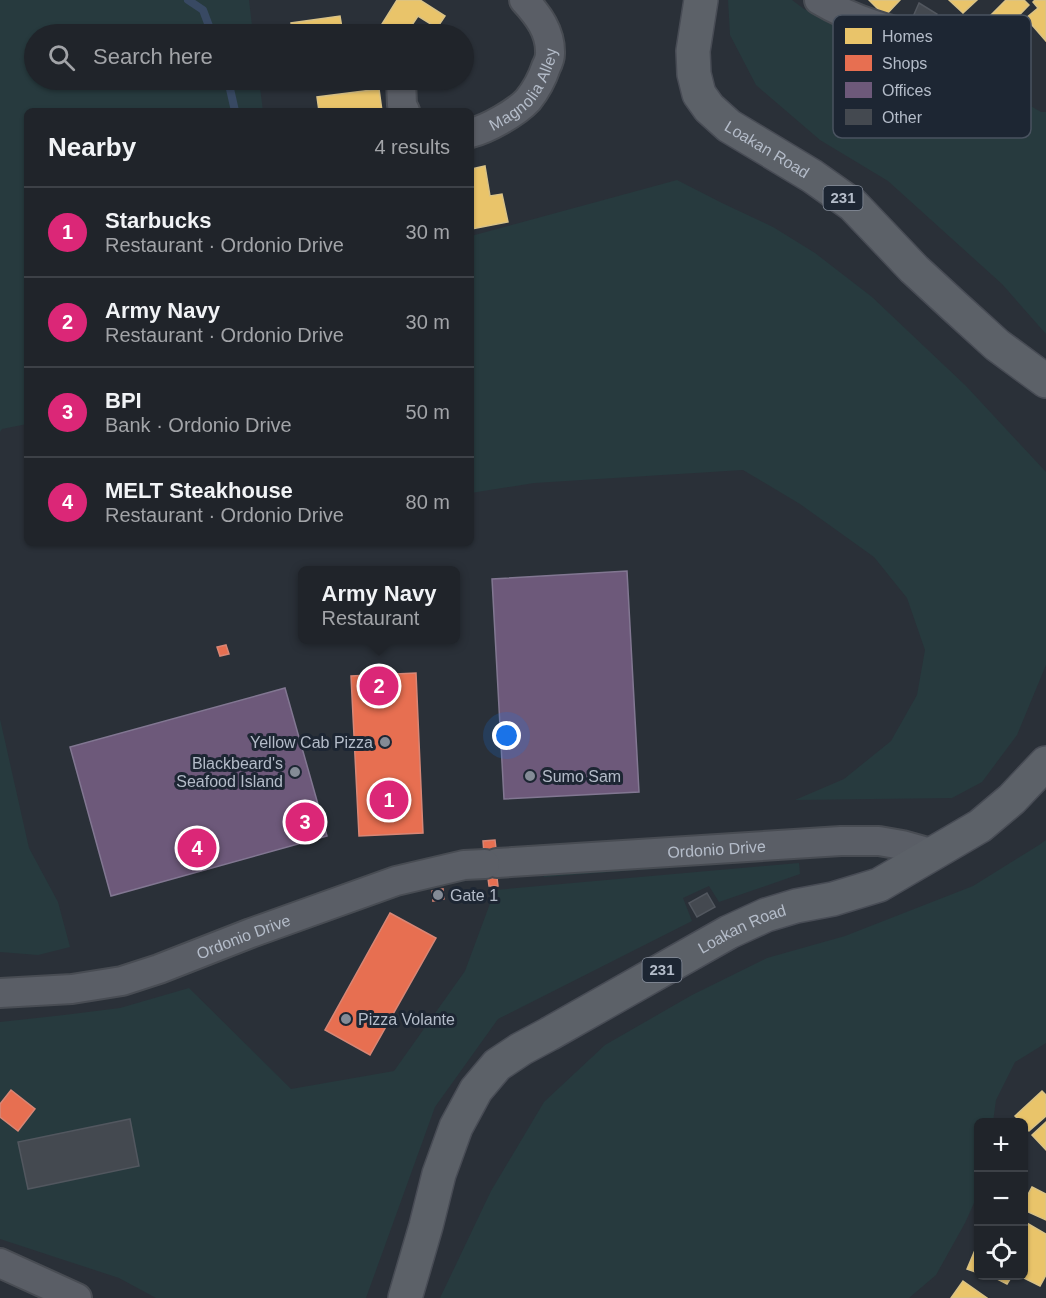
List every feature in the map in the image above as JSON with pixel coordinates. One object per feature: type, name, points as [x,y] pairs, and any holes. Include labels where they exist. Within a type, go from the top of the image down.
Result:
[{"type":"main road","name":"Loakan Road","points":[[701,0],[693,51],[694,74],[699,94],[708,108],[729,126],[812,176],[853,205],[914,269],[953,305],[997,345],[1046,381]]},
{"type":"main road","name":"Loakan Road","points":[[405,1298],[439,1174],[456,1127],[476,1090],[497,1065],[521,1048],[729,932],[766,915],[879,885],[980,826],[1012,799],[1046,763]]},
{"type":"street","name":"Magnolia Alley","points":[[474,132],[482,130],[527,101],[542,80],[550,55],[547,33],[536,14],[524,0]]},
{"type":"street","points":[[819,0],[846,15]]},
{"type":"street","points":[[401,90],[404,108]]},
{"type":"street","name":"Ordonio Drive","points":[[0,993],[72,989],[122,981],[396,881],[464,865],[842,841],[879,841],[934,854]]},
{"type":"street","points":[[0,1263],[77,1298]]},
{"type":"green space","points":[[0,0],[249,0],[252,24],[24,24],[24,90],[260,90],[263,108],[24,108],[24,425],[2,429],[0,432]]},
{"type":"green space","points":[[728,0],[792,0],[804,9],[833,21],[833,138],[1031,138],[1031,106],[1041,112],[1046,112],[1046,334],[1002,284],[888,181],[820,140],[756,85],[730,35]]},
{"type":"green space","points":[[677,180],[773,227],[815,253],[872,297],[966,386],[1046,472],[1046,665],[1017,735],[982,782],[952,798],[795,800],[844,779],[891,741],[917,695],[925,650],[907,598],[874,557],[800,504],[743,470],[534,483],[474,493],[474,235]]},
{"type":"green space","points":[[0,719],[29,848],[58,902],[70,947],[38,955],[0,952]]},
{"type":"green space","points":[[1046,840],[1046,1043],[1015,1062],[996,1100],[994,1118],[974,1118],[974,1203],[936,1275],[909,1298],[440,1298],[491,1191],[544,1102],[605,1045],[692,995],[767,958],[845,936],[973,886]]},
{"type":"green space","points":[[815,853],[816,857],[543,877],[545,875]]},
{"type":"green space","points":[[799,863],[800,874],[719,902],[709,886],[683,898],[692,921],[498,1019],[435,1107],[366,1298],[156,1298],[119,1278],[0,1239],[0,1022],[120,1008],[189,988],[291,1089],[394,1071],[465,971],[495,890]]},
{"type":"building: Homes","points":[[397,0],[420,0],[445,16],[440,24],[431,24],[418,16],[413,24],[382,24]]},
{"type":"building: Homes","points":[[869,0],[900,0],[886,15]]},
{"type":"building: Homes","points":[[949,0],[977,0],[963,13]]},
{"type":"building: Homes","points":[[1006,0],[1024,0],[1029,5],[1019,15],[991,15]]},
{"type":"building: Homes","points":[[1046,0],[1046,41],[1031,24],[1030,15],[1038,8],[1033,2]]},
{"type":"building: Homes","points":[[340,16],[341,24],[291,24]]},
{"type":"building: Homes","points":[[379,90],[382,108],[319,108],[317,97]]},
{"type":"building: Homes","points":[[485,166],[490,196],[502,194],[508,222],[474,228],[474,168]]},
{"type":"building: Homes","points":[[1042,1091],[1046,1095],[1046,1116],[1029,1131],[1028,1118],[1015,1116]]},
{"type":"building: Homes","points":[[1046,1122],[1046,1150],[1032,1135]]},
{"type":"building: Homes","points":[[1032,1187],[1046,1194],[1046,1220],[1028,1212],[1028,1194]]},
{"type":"building: Homes","points":[[1028,1224],[1046,1234],[1046,1275],[1040,1286],[1028,1280]]},
{"type":"building: Homes","points":[[974,1252],[974,1272],[967,1269]]},
{"type":"building: Homes","points":[[963,1281],[987,1298],[951,1298]]},
{"type":"building: Shops","points":[[226,645],[229,654],[220,656],[217,647]]},
{"type":"building: Shops","points":[[416,673],[423,833],[359,836],[351,676]]},
{"type":"building: Shops","points":[[495,840],[499,876],[486,878],[483,841]]},
{"type":"building: Shops","points":[[488,878],[497,878],[498,886],[489,886]]},
{"type":"building: Shops","name":"Gate 1","points":[[443,889],[444,899],[433,901],[432,891]]},
{"type":"building: Shops","points":[[390,913],[436,938],[370,1055],[325,1030]]},
{"type":"building: Shops","points":[[11,1090],[35,1109],[18,1131],[0,1117],[0,1104]]},
{"type":"building: Offices","points":[[627,571],[639,792],[504,799],[492,579]]},
{"type":"building: Offices","points":[[285,688],[327,836],[111,896],[70,747]]},
{"type":"building: Other","points":[[919,3],[937,14],[937,15],[914,15]]},
{"type":"building: Other","points":[[707,893],[715,907],[697,917],[689,903]]},
{"type":"building: Other","points":[[130,1119],[139,1166],[28,1189],[18,1142]]},
{"type":"waterway","points":[[188,0],[203,10],[208,24]]},
{"type":"waterway","points":[[230,90],[234,108]]},
{"type":"place","name":"Army Navy","points":[[379,686]]},
{"type":"place","name":"Yellow Cab Pizza","points":[[385,742]]},
{"type":"place","name":"Blackbeard's Seafood Island","points":[[295,772]]},
{"type":"place","name":"Sumo Sam","points":[[530,776]]},
{"type":"place","name":"Starbucks","points":[[389,800]]},
{"type":"place","name":"BPI","points":[[305,822]]},
{"type":"place","name":"MELT Steakhouse","points":[[197,848]]},
{"type":"place","name":"Gate 1","points":[[438,895]]},
{"type":"place","name":"Pizza Volante","points":[[346,1019]]}]
